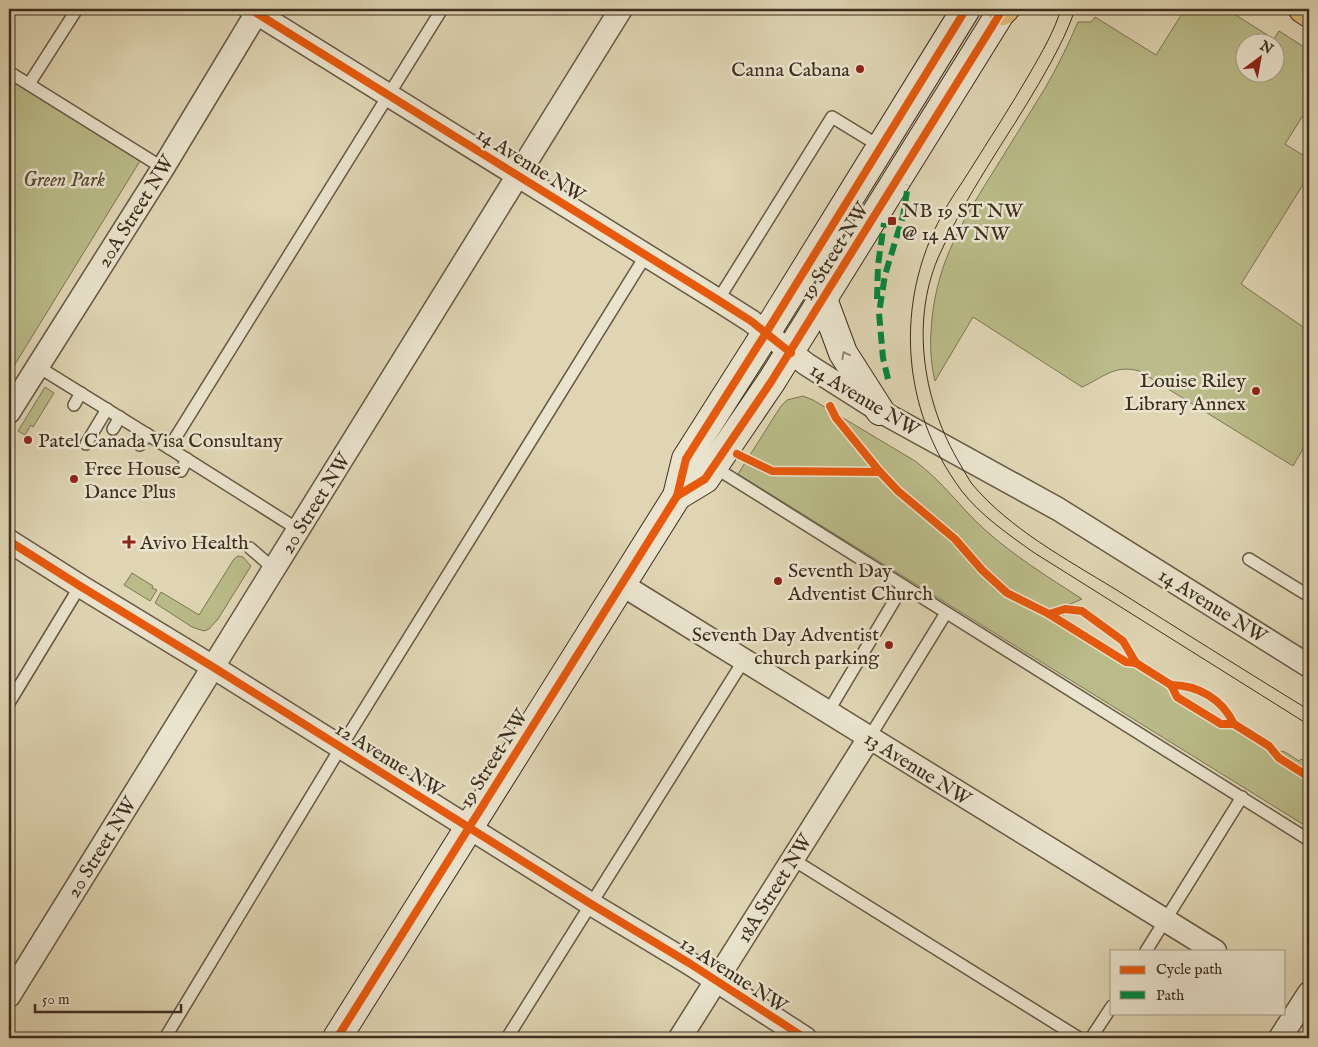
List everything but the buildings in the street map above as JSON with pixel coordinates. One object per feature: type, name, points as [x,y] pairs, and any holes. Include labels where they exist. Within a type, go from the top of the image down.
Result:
[{"type":"highway","points":[[1302,9],[1309,13]]},
{"type":"street","name":"20 Street NW","points":[[9,996],[620,9]]},
{"type":"street","name":"19 Street NW","points":[[337,1038],[677,496],[686,459],[966,9]]},
{"type":"street","name":"14 Avenue NW","points":[[255,10],[751,321],[791,353],[880,411],[1082,523],[1309,666]]},
{"type":"street","name":"20A Street NW","points":[[9,412],[163,168],[255,10]]},
{"type":"street","name":"19 Street NW","points":[[677,496],[705,479],[714,468],[791,353],[1003,10]]},
{"type":"street","points":[[823,299],[843,353],[880,411]]},
{"type":"street","name":"12 Avenue NW","points":[[9,541],[717,981],[805,1038]]},
{"type":"street","name":"13 Avenue NW","points":[[621,584],[1213,950]]},
{"type":"street","name":"18A Street NW","points":[[680,1038],[869,738]]},
{"type":"street","points":[[1280,1038],[1301,1000]]},
{"type":"lane","points":[[29,84],[77,9]]},
{"type":"lane","points":[[169,448],[387,94],[442,9]]},
{"type":"lane","points":[[9,72],[163,168]]},
{"type":"lane","points":[[718,300],[832,117],[881,147]]},
{"type":"lane","points":[[165,1038],[341,747],[646,255]]},
{"type":"lane","points":[[37,366],[299,530]]},
{"type":"lane","points":[[74,405],[81,393]]},
{"type":"lane","points":[[86,444],[107,409]]},
{"type":"lane","points":[[112,429],[120,417]]},
{"type":"lane","points":[[140,446],[147,434]]},
{"type":"lane","points":[[180,470],[187,459]]},
{"type":"lane","points":[[714,468],[1309,840]]},
{"type":"lane","points":[[250,548],[274,568]]},
{"type":"lane","points":[[1249,559],[1309,596]]},
{"type":"lane","points":[[9,703],[80,586]]},
{"type":"lane","points":[[828,712],[903,586]]},
{"type":"lane","points":[[869,738],[946,613]]},
{"type":"lane","points":[[507,1038],[744,660]]},
{"type":"lane","points":[[1147,950],[1242,797]]},
{"type":"lane","points":[[792,859],[1079,1038]]},
{"type":"lane","points":[[1091,1038],[1110,1009]]},
{"type":"green space","points":[[1185,9],[1226,9],[1263,32],[1236,32],[1236,82],[1286,82],[1286,35],[1309,50],[1309,106],[1285,144],[1309,159],[1309,175],[1241,284],[1309,331],[1309,439],[1293,466],[1139,371],[1122,369],[1109,373],[1082,387],[973,317],[935,381],[931,350],[933,310],[937,289],[950,250],[978,196],[1049,82],[1078,22],[1091,22],[1095,17],[1156,55]]},
{"type":"green space","name":"Green Park","points":[[9,79],[140,161],[9,374]]},
{"type":"green space","points":[[45,387],[54,393],[33,427],[31,425],[25,435],[18,431]]},
{"type":"green space","points":[[803,396],[813,400],[915,461],[934,477],[975,521],[995,539],[1082,599],[1068,605],[1061,620],[1267,749],[1285,752],[1299,761],[1301,759],[1309,764],[1309,828],[738,474],[781,406],[787,400]]},
{"type":"green space","points":[[238,556],[243,557],[251,566],[218,619],[209,629],[204,631],[192,627],[155,603],[161,592],[199,615],[234,559]]},
{"type":"green space","points":[[132,573],[157,590],[150,601],[124,585]]},
{"type":"tram line","points":[[1061,9],[1039,57],[1008,110],[948,203],[927,249],[916,284],[911,319],[911,355],[916,391],[926,425],[941,459],[961,490],[977,508],[1004,531],[1033,552],[1309,725]]},
{"type":"tram line","points":[[1075,9],[1046,71],[961,212],[938,258],[929,283],[923,336],[925,363],[937,416],[948,441],[972,484],[1003,515],[1039,542],[1309,710]]},
{"type":"marked path","points":[[888,379],[883,358],[879,313],[885,275],[903,216],[908,185]]},
{"type":"marked path","points":[[877,299],[878,265],[884,223]]},
{"type":"cycle path","points":[[250,9],[718,300],[751,321],[791,353]]},
{"type":"cycle path","points":[[337,1038],[677,496],[686,459],[966,9]]},
{"type":"cycle path","points":[[677,496],[705,479],[771,382],[1003,9]]},
{"type":"cycle path","points":[[830,406],[836,418],[880,472],[898,491],[955,539],[982,570],[1007,593],[1049,614],[1126,662],[1136,663],[1171,685],[1177,697],[1221,724],[1234,724],[1269,746],[1279,758],[1309,777]]},
{"type":"cycle path","points":[[737,454],[772,471],[880,472]]},
{"type":"cycle path","points":[[9,541],[591,904],[689,963],[805,1038]]},
{"type":"cycle path","points":[[1049,614],[1065,609],[1082,611],[1123,641],[1136,663]]},
{"type":"cycle path","points":[[1171,685],[1191,688],[1208,695],[1223,707],[1234,724]]},
{"type":"place","name":"Canna Cabana","points":[[860,69]]},
{"type":"place","name":"NB 19 ST NW @ 14 AV NW","points":[[892,221]]},
{"type":"place","name":"Louise Riley Library Annex","points":[[1256,391]]},
{"type":"place","name":"Patel Canada Visa Consultany","points":[[28,440]]},
{"type":"place","name":"Free House Dance Plus","points":[[74,479]]},
{"type":"place","name":"Avivo Health","points":[[129,542]]},
{"type":"place","name":"Seventh Day Adventist Church","points":[[778,581]]},
{"type":"place","name":"Seventh Day Adventist church parking","points":[[889,645]]}]
